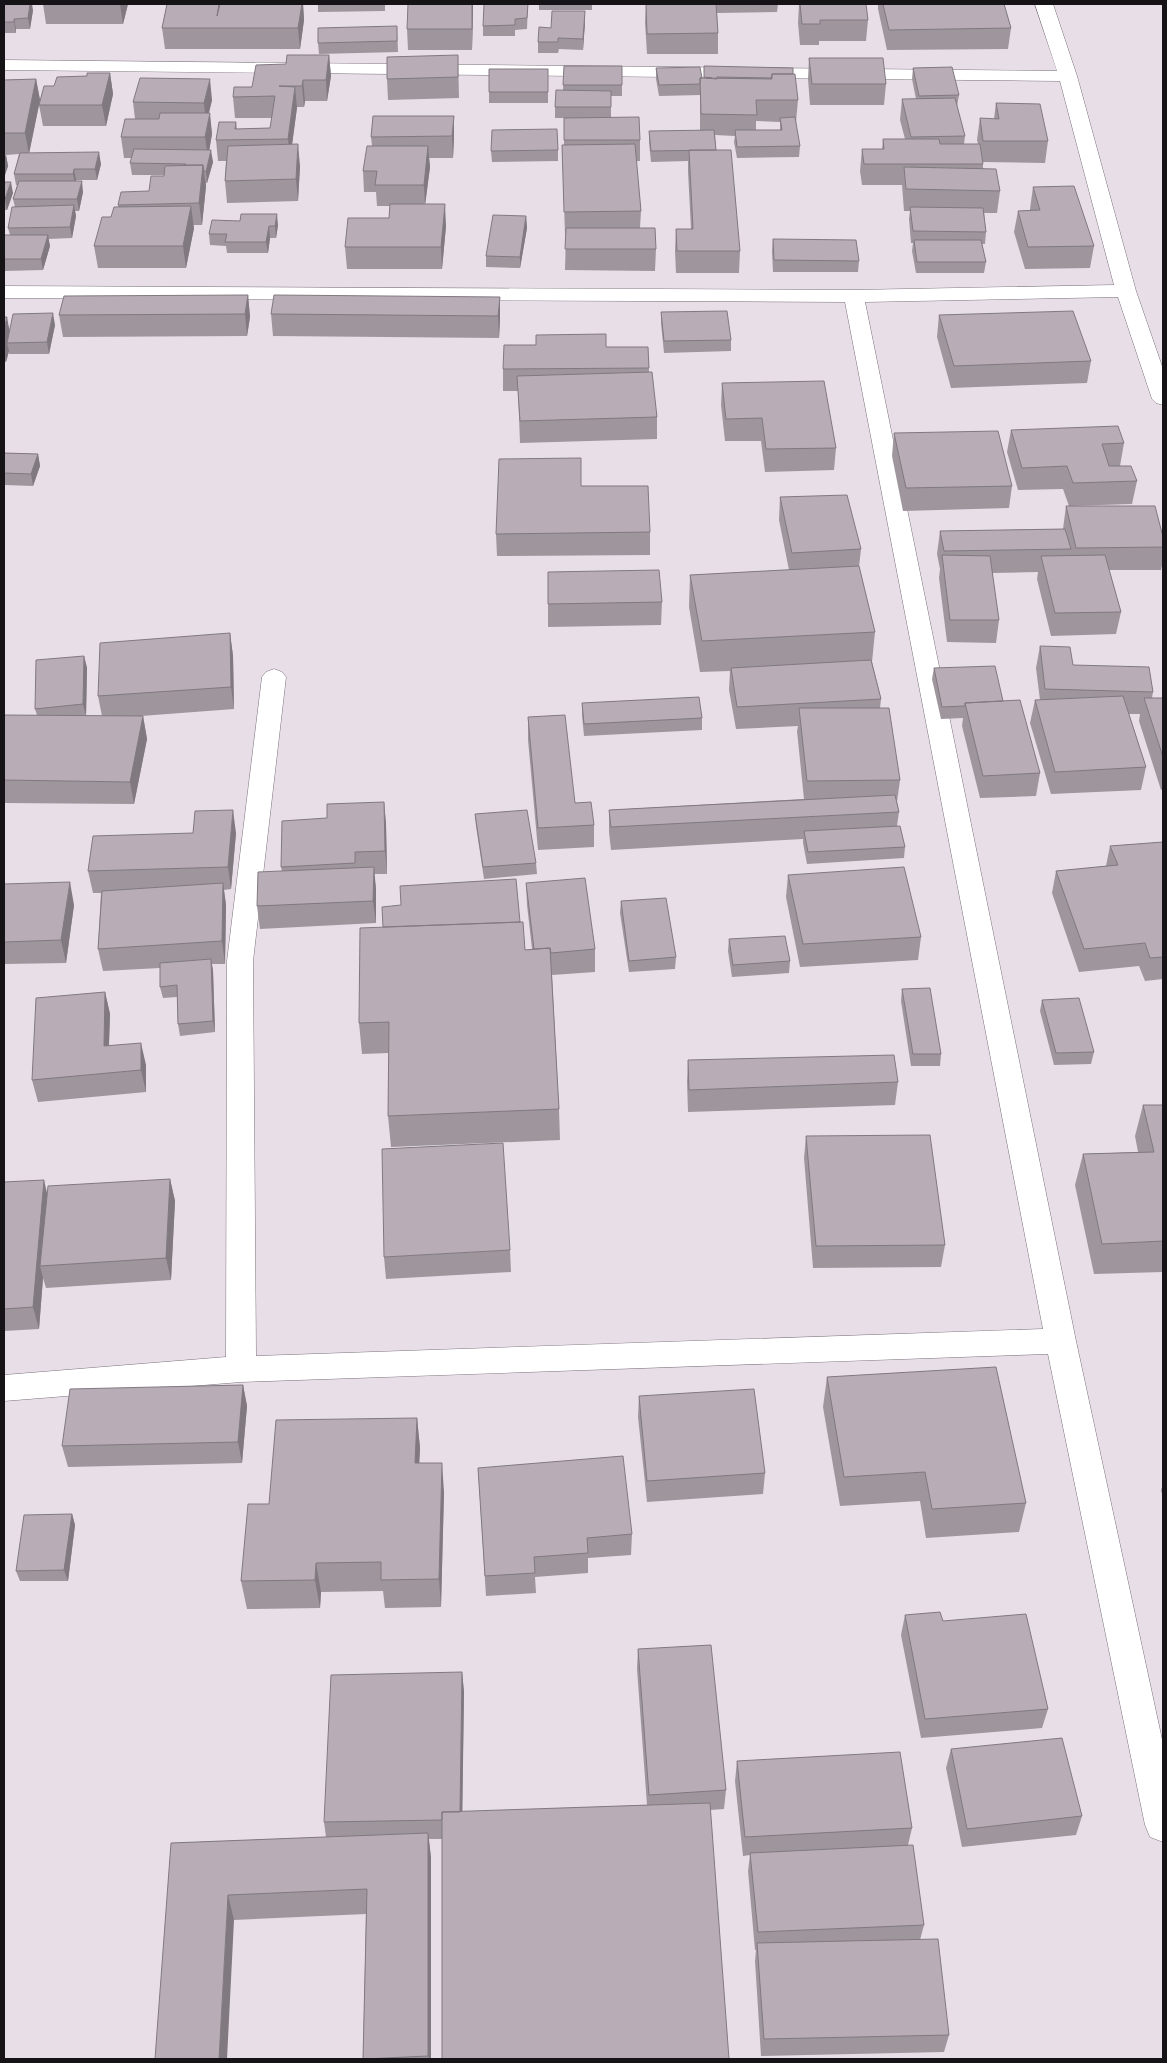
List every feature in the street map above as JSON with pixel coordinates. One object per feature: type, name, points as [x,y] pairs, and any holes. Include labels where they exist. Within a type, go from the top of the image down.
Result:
[{"type":"street","points":[[1044,4],[1068,76],[1126,291],[1163,399]]},
{"type":"street","points":[[4,65],[1068,76]]},
{"type":"street","points":[[4,292],[854,296],[1126,291]]},
{"type":"street","points":[[854,296],[1061,1341],[1163,1824]]},
{"type":"street","points":[[241,1369],[240,961],[274,677]]},
{"type":"street","points":[[4,1392],[241,1369],[1061,1341]]},
{"type":"building","points":[[4,4],[30,4],[28,18],[14,19],[14,22],[4,22]]},
{"type":"building","points":[[167,4],[219,4],[217,16],[220,4],[302,4],[298,28],[162,28]]},
{"type":"building","points":[[408,4],[472,4],[472,29],[407,29]]},
{"type":"building","points":[[484,4],[528,4],[527,18],[515,19],[515,25],[483,26]]},
{"type":"building","points":[[646,4],[716,4],[718,33],[647,34]]},
{"type":"building","points":[[800,4],[866,4],[868,20],[820,20],[820,24],[802,24]]},
{"type":"building","points":[[883,4],[1004,4],[1011,28],[889,30]]},
{"type":"building","points":[[552,11],[585,11],[583,39],[558,38],[558,42],[538,42],[539,27],[551,28]]},
{"type":"building","points":[[397,26],[397,41],[318,43],[318,28]]},
{"type":"building","points":[[287,55],[329,55],[326,80],[303,80],[302,86],[279,86],[295,87],[288,139],[216,140],[219,122],[236,122],[235,129],[270,128],[275,96],[233,97],[234,87],[252,87],[256,65],[286,64]]},
{"type":"building","points":[[458,55],[458,77],[387,79],[387,57]]},
{"type":"building","points":[[809,58],[883,58],[886,84],[812,84]]},
{"type":"building","points":[[564,66],[622,66],[622,85],[563,85]]},
{"type":"building","points":[[704,66],[793,68],[793,74],[772,74],[771,78],[717,77],[717,79],[704,77]]},
{"type":"building","points":[[700,67],[702,78],[700,78],[700,84],[659,85],[656,68]]},
{"type":"building","points":[[952,67],[959,95],[919,96],[913,68]]},
{"type":"building","points":[[489,69],[548,69],[548,92],[489,92]]},
{"type":"building","points":[[87,73],[110,73],[102,105],[39,105],[44,86],[54,86],[57,77],[87,76]]},
{"type":"building","points":[[772,74],[795,74],[798,100],[756,100],[757,115],[701,114],[700,78],[772,79]]},
{"type":"building","points":[[140,78],[210,79],[204,103],[133,102]]},
{"type":"building","points":[[36,79],[25,133],[4,133],[4,80]]},
{"type":"building","points":[[556,90],[611,91],[611,107],[555,107]]},
{"type":"building","points":[[955,98],[965,136],[911,137],[902,99]]},
{"type":"building","points":[[996,103],[1040,104],[1048,141],[983,141],[980,118],[999,119]]},
{"type":"building","points":[[160,113],[210,113],[205,137],[121,137],[125,119],[159,119]]},
{"type":"building","points":[[373,116],[454,116],[452,136],[371,137]]},
{"type":"building","points":[[639,117],[640,140],[564,140],[564,118]]},
{"type":"building","points":[[795,117],[800,146],[737,147],[735,130],[782,130],[780,118]]},
{"type":"building","points":[[557,129],[558,150],[491,151],[492,130]]},
{"type":"building","points":[[714,130],[716,150],[651,151],[649,131]]},
{"type":"building","points":[[883,139],[939,139],[940,144],[980,144],[983,164],[864,164],[862,149],[884,149]]},
{"type":"building","points":[[298,144],[296,179],[225,181],[228,146]]},
{"type":"building","points":[[635,144],[641,211],[564,212],[562,145]]},
{"type":"building","points":[[367,146],[428,146],[424,185],[375,185],[377,171],[363,171]]},
{"type":"building","points":[[134,149],[211,150],[206,172],[203,165],[130,163]]},
{"type":"building","points":[[689,150],[731,150],[740,251],[677,251],[676,229],[693,229]]},
{"type":"building","points":[[99,152],[95,169],[74,169],[73,174],[14,174],[20,153]]},
{"type":"building","points":[[203,165],[199,203],[118,205],[121,192],[149,191],[151,176],[164,176],[165,166]]},
{"type":"building","points":[[904,167],[996,169],[1000,191],[906,189]]},
{"type":"building","points":[[19,181],[82,181],[77,199],[13,199]]},
{"type":"building","points":[[4,182],[11,182],[5,199],[4,199]]},
{"type":"building","points":[[1074,186],[1094,246],[1028,247],[1018,211],[1040,210],[1033,187]]},
{"type":"building","points":[[390,204],[445,204],[441,247],[345,247],[348,218],[389,218]]},
{"type":"building","points":[[74,205],[70,227],[8,228],[12,207]]},
{"type":"building","points":[[191,206],[183,246],[94,246],[102,217],[111,217],[114,207]]},
{"type":"building","points":[[910,207],[983,208],[986,232],[913,231]]},
{"type":"building","points":[[241,214],[277,214],[275,226],[269,226],[266,242],[225,242],[227,234],[209,234],[212,220],[240,221]]},
{"type":"building","points":[[493,215],[526,216],[520,257],[486,256]]},
{"type":"building","points":[[566,228],[655,228],[656,249],[565,249]]},
{"type":"building","points":[[4,235],[48,235],[41,259],[4,259]]},
{"type":"building","points":[[773,239],[856,240],[859,261],[774,260]]},
{"type":"building","points":[[914,240],[981,240],[986,262],[917,262]]},
{"type":"building","points":[[248,295],[245,314],[59,315],[64,296]]},
{"type":"building","points":[[274,295],[500,297],[498,316],[271,314]]},
{"type":"building","points":[[727,311],[731,340],[664,341],[661,312]]},
{"type":"building","points":[[1073,311],[1091,361],[954,366],[939,315]]},
{"type":"building","points":[[53,313],[47,342],[7,343],[13,314]]},
{"type":"building","points":[[4,317],[7,317],[4,330]]},
{"type":"building","points":[[606,334],[606,347],[648,347],[649,368],[503,369],[504,345],[536,345],[536,335]]},
{"type":"building","points":[[652,372],[657,417],[520,421],[517,376]]},
{"type":"building","points":[[824,381],[836,448],[766,449],[762,418],[726,419],[722,383]]},
{"type":"building","points":[[1118,426],[1124,443],[1102,444],[1109,466],[1131,466],[1137,481],[1073,483],[1067,466],[1022,468],[1011,430]]},
{"type":"building","points":[[998,431],[1012,486],[906,488],[894,433]]},
{"type":"building","points":[[4,453],[38,454],[31,474],[4,473]]},
{"type":"building","points":[[581,458],[581,486],[648,486],[650,532],[496,534],[499,459]]},
{"type":"building","points":[[847,495],[861,549],[792,553],[780,497]]},
{"type":"building","points":[[1066,506],[1155,506],[1163,537],[1163,547],[1076,548]]},
{"type":"building","points":[[1065,529],[1071,549],[944,551],[940,531]]},
{"type":"building","points":[[942,555],[990,556],[999,620],[950,620]]},
{"type":"building","points":[[1105,555],[1121,612],[1055,613],[1041,556]]},
{"type":"building","points":[[859,566],[875,632],[702,641],[690,575]]},
{"type":"building","points":[[659,570],[662,602],[548,604],[548,572]]},
{"type":"building","points":[[230,633],[231,687],[98,696],[100,643]]},
{"type":"building","points":[[1040,646],[1070,647],[1073,665],[1149,667],[1153,692],[1045,689]]},
{"type":"building","points":[[84,656],[83,704],[35,709],[36,660]]},
{"type":"building","points":[[871,660],[881,699],[737,707],[731,668]]},
{"type":"building","points":[[995,666],[1003,701],[965,703],[965,706],[942,707],[934,668]]},
{"type":"building","points":[[1123,696],[1146,767],[1055,772],[1035,700]]},
{"type":"building","points":[[699,697],[702,718],[584,724],[582,703]]},
{"type":"building","points":[[1144,698],[1163,698],[1163,757]]},
{"type":"building","points":[[1020,700],[1040,773],[983,776],[965,703]]},
{"type":"building","points":[[799,708],[889,708],[900,780],[807,781]]},
{"type":"building","points":[[4,715],[143,716],[130,782],[4,780]]},
{"type":"building","points":[[565,715],[575,803],[591,802],[594,825],[538,828],[528,717]]},
{"type":"building","points":[[895,795],[899,812],[611,827],[609,810]]},
{"type":"building","points":[[384,802],[385,851],[355,852],[355,863],[281,867],[282,821],[327,818],[327,804]]},
{"type":"building","points":[[233,810],[228,867],[88,871],[93,836],[193,833],[195,811]]},
{"type":"building","points":[[527,810],[536,863],[483,867],[475,814]]},
{"type":"building","points":[[900,826],[905,847],[808,852],[804,831]]},
{"type":"building","points":[[1163,842],[1163,957],[1150,958],[1145,943],[1084,949],[1056,871],[1118,865],[1110,846]]},
{"type":"building","points":[[374,867],[373,901],[257,906],[258,872]]},
{"type":"building","points":[[904,867],[921,937],[803,944],[788,875]]},
{"type":"building","points":[[585,878],[595,949],[551,953],[550,948],[534,949],[526,883]]},
{"type":"building","points":[[516,879],[520,922],[383,927],[382,907],[401,905],[400,886]]},
{"type":"building","points":[[70,882],[61,940],[4,942],[4,884]]},
{"type":"building","points":[[223,883],[222,941],[98,949],[102,891]]},
{"type":"building","points":[[666,898],[676,957],[629,961],[621,901]]},
{"type":"building","points":[[523,922],[525,950],[550,948],[559,1109],[388,1116],[389,1022],[359,1023],[360,928]]},
{"type":"building","points":[[785,936],[790,961],[733,965],[729,939]]},
{"type":"building","points":[[211,959],[213,1021],[178,1024],[177,985],[160,987],[160,963]]},
{"type":"building","points":[[930,988],[941,1054],[913,1054],[902,989]]},
{"type":"building","points":[[105,992],[104,1046],[141,1043],[141,1070],[32,1080],[36,998]]},
{"type":"building","points":[[1079,998],[1094,1052],[1056,1053],[1042,1000]]},
{"type":"building","points":[[894,1055],[898,1082],[689,1090],[688,1060]]},
{"type":"building","points":[[1143,1105],[1163,1105],[1163,1241],[1102,1244],[1083,1154],[1154,1152]]},
{"type":"building","points":[[930,1135],[945,1245],[816,1246],[806,1136]]},
{"type":"building","points":[[503,1143],[510,1250],[384,1257],[382,1149]]},
{"type":"building","points":[[170,1179],[166,1258],[40,1266],[48,1186]]},
{"type":"building","points":[[44,1180],[33,1307],[4,1309],[4,1182]]},
{"type":"building","points":[[996,1367],[1026,1503],[932,1509],[925,1472],[844,1477],[827,1377]]},
{"type":"building","points":[[243,1385],[238,1442],[62,1446],[70,1389]]},
{"type":"building","points":[[754,1389],[765,1473],[647,1481],[639,1396]]},
{"type":"building","points":[[417,1418],[415,1463],[442,1463],[439,1579],[381,1580],[381,1562],[316,1563],[315,1580],[241,1581],[248,1504],[269,1504],[276,1420]]},
{"type":"building","points":[[623,1456],[632,1534],[587,1538],[588,1553],[534,1557],[535,1573],[485,1576],[478,1468]]},
{"type":"building","points":[[72,1514],[64,1570],[16,1571],[24,1515]]},
{"type":"building","points":[[940,1612],[943,1621],[1026,1614],[1048,1709],[925,1719],[905,1615]]},
{"type":"building","points":[[711,1645],[726,1790],[649,1795],[638,1649]]},
{"type":"building","points":[[462,1672],[460,1812],[442,1812],[442,1820],[324,1822],[331,1675]]},
{"type":"building","points":[[1062,1738],[1082,1816],[967,1829],[951,1749]]},
{"type":"building","points":[[900,1752],[912,1828],[745,1837],[737,1761]]},
{"type":"building","points":[[710,1803],[729,2059],[442,2059],[442,1812]]},
{"type":"building","points":[[428,1833],[428,2056],[363,2059],[367,1889],[228,1895],[219,2059],[155,2059],[171,1843]]},
{"type":"building","points":[[913,1845],[924,1925],[758,1932],[750,1853]]},
{"type":"building","points":[[938,1939],[949,2035],[764,2039],[757,1943]]}]
